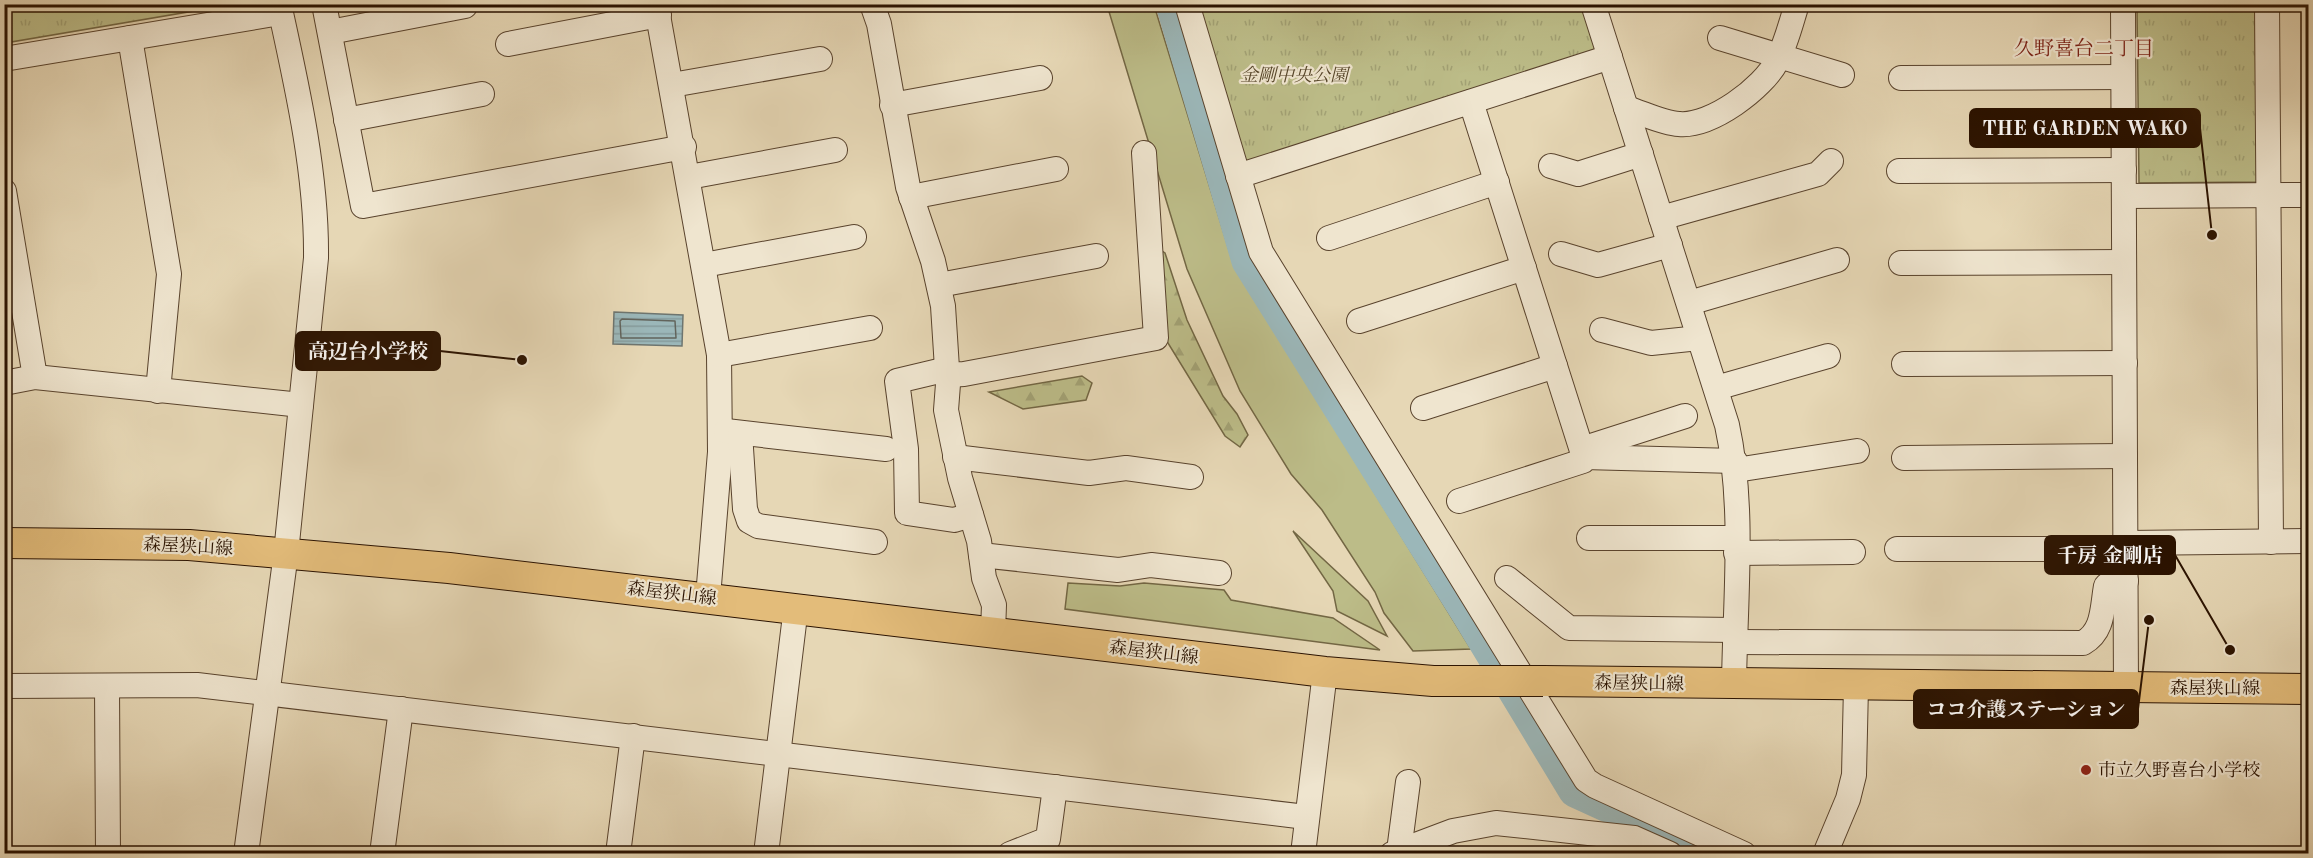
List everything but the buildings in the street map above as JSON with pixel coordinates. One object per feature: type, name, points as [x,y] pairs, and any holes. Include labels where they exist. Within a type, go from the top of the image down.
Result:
[{"type":"main road","name":"森屋狭山線","points":[[4,543],[149,543],[286,553],[564,580],[1325,672],[1433,681],[2308,688]]},
{"type":"street","points":[[324,4],[363,206],[684,147]]},
{"type":"street","points":[[872,4],[879,24],[892,105],[911,197],[939,285],[944,316],[948,375],[946,410],[981,555],[984,578],[994,605],[993,632]]},
{"type":"street","points":[[1187,4],[1261,252],[1586,780],[1594,786],[1744,854]]},
{"type":"street","points":[[1593,4],[1716,388],[1735,466],[1734,684]]},
{"type":"street","points":[[1626,108],[1678,124],[1689,124],[1728,109],[1759,84],[1779,56],[1797,4]]},
{"type":"street","points":[[2123,4],[2126,688]]},
{"type":"street","points":[[2267,4],[2271,542]]},
{"type":"street","points":[[330,32],[465,6]]},
{"type":"street","points":[[4,59],[130,38],[279,9],[312,177],[316,220],[316,258],[286,553],[246,854]]},
{"type":"street","points":[[508,44],[657,10],[684,147],[730,432],[749,521],[758,526],[875,542]]},
{"type":"street","points":[[130,38],[169,274],[158,392]]},
{"type":"street","points":[[1720,38],[1842,75]]},
{"type":"street","points":[[1238,176],[1610,57]]},
{"type":"street","points":[[672,85],[820,59]]},
{"type":"street","points":[[1901,78],[2123,77]]},
{"type":"street","points":[[892,105],[1040,78]]},
{"type":"street","points":[[346,120],[482,94]]},
{"type":"street","points":[[1459,501],[1583,461],[1583,453],[1471,102]]},
{"type":"street","points":[[689,177],[835,150]]},
{"type":"street","points":[[971,515],[954,520],[907,513],[906,449],[897,381],[939,372],[948,375],[964,374],[1156,338],[1144,153]]},
{"type":"street","points":[[1551,166],[1578,174],[1641,154]]},
{"type":"street","points":[[1661,218],[1818,174],[1831,161]]},
{"type":"street","points":[[911,197],[1056,169]]},
{"type":"street","points":[[1899,171],[2124,170]]},
{"type":"street","points":[[1329,237],[1497,182]]},
{"type":"street","points":[[4,191],[35,377]]},
{"type":"street","points":[[2124,196],[2308,195]]},
{"type":"street","points":[[704,265],[854,237]]},
{"type":"street","points":[[1561,254],[1598,265],[1670,245]]},
{"type":"street","points":[[939,285],[1096,256]]},
{"type":"street","points":[[1689,303],[1837,260]]},
{"type":"street","points":[[1901,263],[2124,262]]},
{"type":"street","points":[[1359,321],[1524,268]]},
{"type":"street","points":[[719,355],[870,328]]},
{"type":"street","points":[[1602,330],[1651,343],[1699,338]]},
{"type":"street","points":[[1716,388],[1828,356]]},
{"type":"street","points":[[1904,364],[2125,363]]},
{"type":"street","points":[[1423,408],[1555,366]]},
{"type":"street","points":[[4,383],[35,377],[158,392],[301,405]]},
{"type":"street","points":[[1583,453],[1652,425],[1685,416]]},
{"type":"street","points":[[1652,425],[1660,460]]},
{"type":"street","points":[[730,432],[886,450]]},
{"type":"street","points":[[708,597],[730,432]]},
{"type":"street","points":[[1583,453],[1735,466],[1857,451]]},
{"type":"street","points":[[1904,458],[2125,456]]},
{"type":"street","points":[[956,457],[1089,473],[1126,468],[1191,477]]},
{"type":"street","points":[[1589,538],[1853,552]]},
{"type":"street","points":[[1898,549],[2308,541]]},
{"type":"street","points":[[981,555],[1118,570],[1150,565],[1219,573]]},
{"type":"street","points":[[1507,578],[1569,628],[1735,636],[2083,643],[2093,637],[2099,627],[2106,586],[2112,581],[2126,581]]},
{"type":"street","points":[[766,854],[796,607]]},
{"type":"street","points":[[1303,854],[1325,672]]},
{"type":"street","points":[[4,686],[197,685],[268,692],[1306,817]]},
{"type":"street","points":[[107,686],[108,854]]},
{"type":"street","points":[[1825,854],[1848,799],[1854,775],[1856,686]]},
{"type":"street","points":[[386,853],[401,709]]},
{"type":"street","points":[[618,854],[633,736]]},
{"type":"street","points":[[1395,852],[1408,782]]},
{"type":"street","points":[[1010,854],[1048,839],[1055,787]]},
{"type":"street","points":[[1395,852],[1453,831],[1496,823],[1634,837],[1670,854]]},
{"type":"green space","points":[[5,4],[229,4],[229,5],[5,43]]},
{"type":"green space","points":[[1107,5],[1154,5],[1233,263],[1471,649],[1413,651],[1384,613],[1375,592],[1322,510],[1291,474],[1240,391],[1187,269]]},
{"type":"green space","name":"金剛中央公園","points":[[1197,5],[1587,5],[1599,53],[1247,165]]},
{"type":"green space","points":[[2255,6],[2257,182],[2139,183],[2137,7]]},
{"type":"green space","points":[[1159,249],[1165,253],[1187,320],[1223,396],[1237,414],[1248,435],[1240,447],[1225,436],[1160,330]]},
{"type":"green space","points":[[1082,376],[1092,383],[1086,400],[1023,409],[989,392]]},
{"type":"green space","points":[[1293,531],[1368,601],[1387,636],[1337,611],[1333,591]]},
{"type":"green space","points":[[1068,583],[1120,586],[1144,583],[1224,590],[1231,600],[1333,618],[1380,650],[1065,609]]},
{"type":"water","points":[[614,312],[683,315],[682,346],[613,344]]},
{"type":"waterway","points":[[1172,4],[1248,261],[1468,614],[1575,791],[1713,854]]},
{"type":"place","name":"THE GARDEN WAKO","points":[[2212,235]]},
{"type":"place","name":"高辺台小学校","points":[[522,360]]},
{"type":"place","name":"ココ介護ステーション","points":[[2149,620]]},
{"type":"place","name":"千房 金剛店","points":[[2230,650]]},
{"type":"place","name":"市立久野喜台小学校","points":[[2086,770]]},
{"type":"district","name":"久野喜台二丁目","points":[[2084,48]]}]
